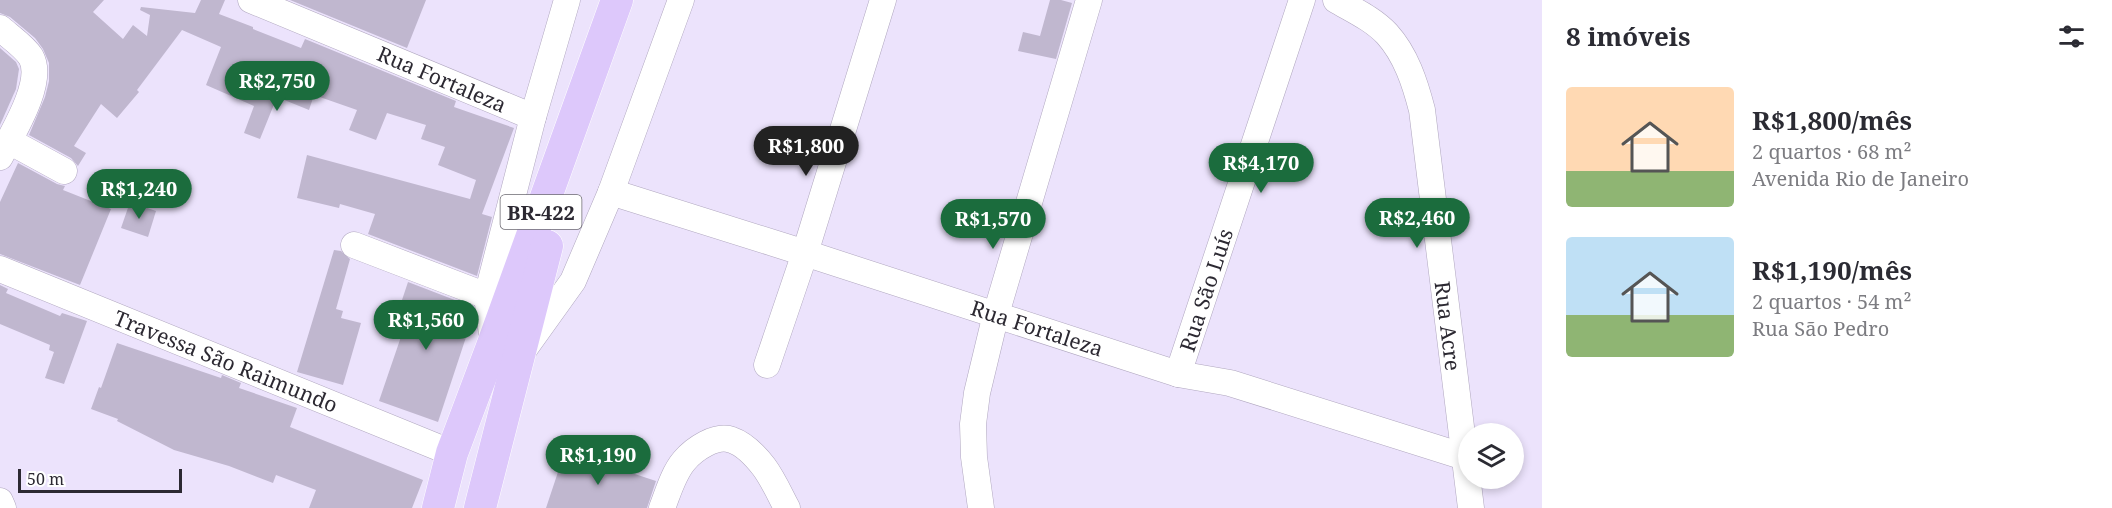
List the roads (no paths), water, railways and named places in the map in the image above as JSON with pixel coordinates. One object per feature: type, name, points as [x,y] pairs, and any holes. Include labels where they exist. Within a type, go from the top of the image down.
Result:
[{"type":"main road","name":"BR-422","points":[[480,508],[507,350],[588,79],[617,0]]},
{"type":"main road","name":"BR-422","points":[[438,508],[452,453],[507,350]]},
{"type":"street","name":"Rua Fortaleza","points":[[251,0],[533,117]]},
{"type":"street","points":[[567,0],[533,117],[487,296],[507,350],[573,280],[611,192],[681,0]]},
{"type":"street","points":[[766,365],[806,253],[883,0]]},
{"type":"street","points":[[981,508],[974,457],[973,424],[977,393],[996,314],[1089,0]]},
{"type":"street","name":"Rua São Luís","points":[[1178,374],[1302,0]]},
{"type":"street","name":"Rua Acre","points":[[1336,0],[1368,18],[1387,33],[1409,68],[1416,89],[1422,110],[1461,423]]},
{"type":"street","points":[[0,28],[31,57],[36,72],[34,86],[4,149],[64,171]]},
{"type":"street","name":"Rua Fortaleza","points":[[611,192],[1178,374],[1230,383],[1458,455]]},
{"type":"street","points":[[354,245],[487,296]]},
{"type":"street","name":"Travessa São Raimundo","points":[[0,269],[452,453]]},
{"type":"street","points":[[662,508],[682,463],[698,448],[719,439],[732,440],[765,468],[787,508]]},
{"type":"street","name":"Rua Acre","points":[[1469,489],[1471,508]]},
{"type":"street","points":[[0,501],[3,508]]}]
